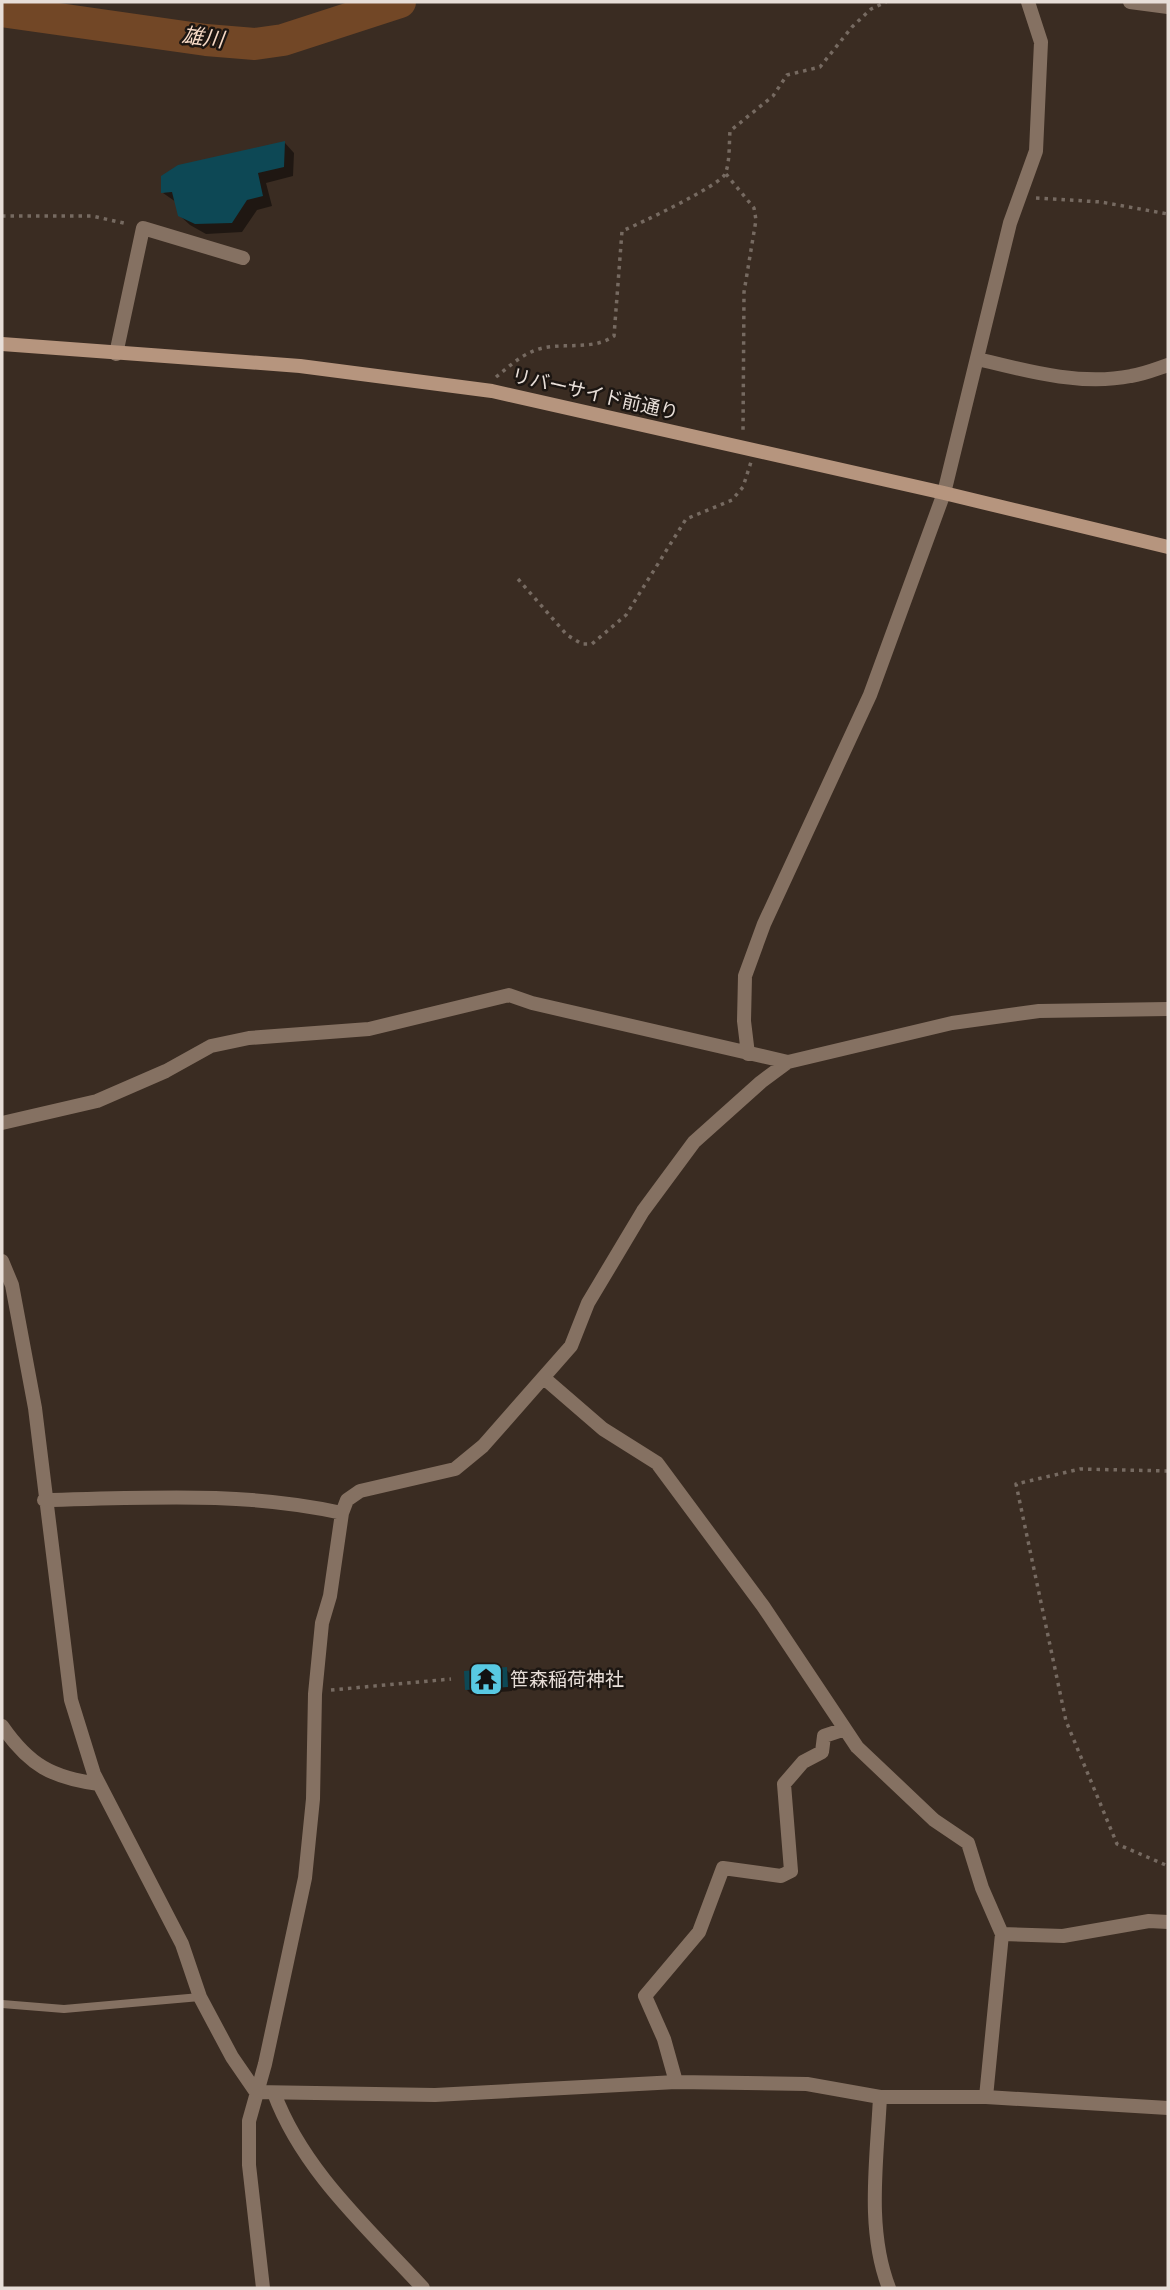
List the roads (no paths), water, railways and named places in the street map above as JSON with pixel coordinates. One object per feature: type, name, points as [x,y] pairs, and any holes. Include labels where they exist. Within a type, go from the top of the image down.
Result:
[{"type":"street","points":[[748,1054],[744,1021],[745,976],[764,924],[870,695],[944,493],[1020,197],[1036,150],[1041,42],[1028,2]]},
{"type":"street","points":[[1130,2],[1168,7]]},
{"type":"street","points":[[116,354],[143,228],[243,258]]},
{"type":"street","name":"リバーサイド前通り","points":[[2,344],[300,366],[492,391],[944,493],[1168,547]]},
{"type":"street","points":[[978,359],[1049,376],[1095,378],[1130,376],[1168,365]]},
{"type":"street","points":[[2,1123],[97,1101],[166,1071],[211,1046],[249,1038],[369,1029],[509,995],[532,1003],[788,1062]]},
{"type":"street","points":[[262,2288],[249,2165],[249,2120],[265,2064],[305,1878],[313,1799],[316,1692],[322,1623],[330,1596],[342,1513],[347,1500],[360,1491],[455,1469],[483,1446],[571,1346],[588,1303],[643,1211],[694,1142],[761,1082],[788,1062],[952,1023],[1039,1011],[1168,1009]]},
{"type":"street","points":[[2,1261],[12,1285],[35,1408],[44,1500],[71,1700],[99,1784],[182,1944],[200,1997],[232,2057],[256,2092]]},
{"type":"street","points":[[544,1378],[603,1429],[657,1463],[763,1606],[857,1747],[934,1820],[968,1843],[982,1888],[1002,1934],[986,2097]]},
{"type":"street","points":[[44,1500],[177,1497],[293,1502],[342,1513]]},
{"type":"street","points":[[2,1726],[24,1756],[63,1779],[99,1784]]},
{"type":"street","points":[[676,2082],[664,2039],[645,1996],[699,1932],[723,1868],[781,1875],[791,1871],[784,1784],[803,1762],[822,1752],[824,1736],[845,1729]]},
{"type":"street","points":[[1002,1934],[1063,1936],[1149,1921],[1168,1922]]},
{"type":"street","points":[[256,2092],[435,2095],[676,2082],[807,2084],[880,2097],[986,2097],[1109,2107],[1168,2108]]},
{"type":"street","points":[[274,2093],[284,2121],[304,2155],[424,2288]]},
{"type":"street","points":[[880,2097],[876,2175],[877,2259],[888,2288]]},
{"type":"lane","points":[[2,2004],[64,2009],[200,1997]]},
{"type":"waterway","name":"雄川","points":[[2,11],[206,40],[255,44],[283,40],[400,2]]},
{"type":"place","name":"笹森稲荷神社","points":[[486,1679]]}]
